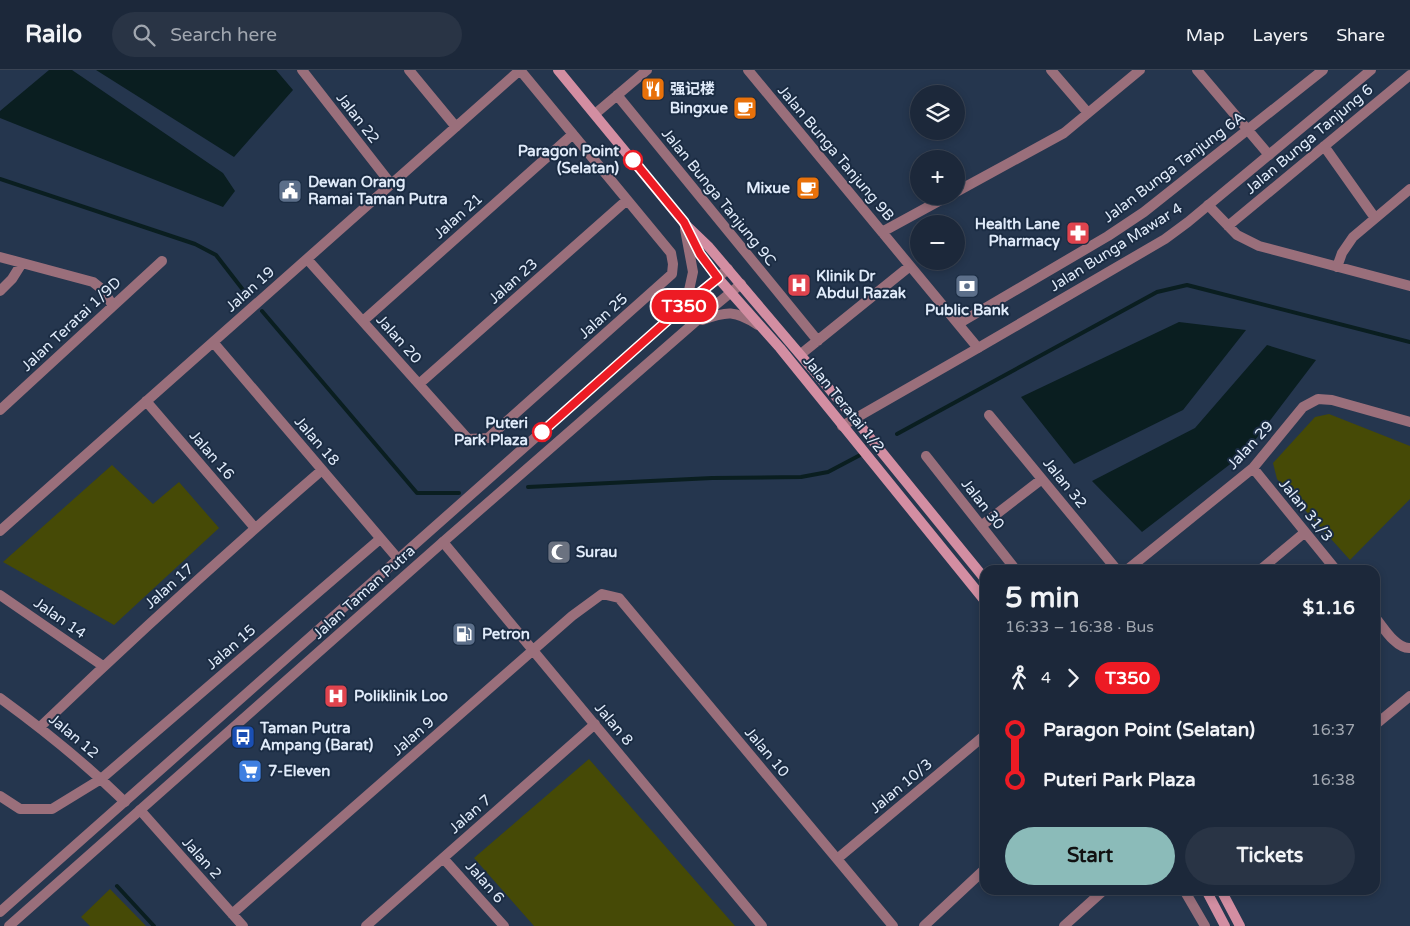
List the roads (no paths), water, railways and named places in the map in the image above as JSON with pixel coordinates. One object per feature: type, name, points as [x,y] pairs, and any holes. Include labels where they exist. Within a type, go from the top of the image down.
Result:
[{"type":"main road","name":"Jalan Teratai 1/2","points":[[558,70],[684,222],[728,269],[801,354],[980,573]]},
{"type":"main road","name":"Jalan Teratai 1/2","points":[[684,222],[700,254],[718,278],[761,327],[980,595]]},
{"type":"main road","points":[[1209,895],[1225,926]]},
{"type":"main road","points":[[1224,895],[1240,926]]},
{"type":"street","name":"Jalan 22","points":[[302,70],[391,184]]},
{"type":"street","points":[[409,70],[456,127]]},
{"type":"street","name":"Jalan 19","points":[[0,531],[520,70]]},
{"type":"street","name":"Jalan 25","points":[[468,439],[488,438],[672,274],[671,253],[520,70]]},
{"type":"street","points":[[595,114],[647,70]]},
{"type":"street","name":"Jalan Bunga Tanjung 9B","points":[[748,70],[910,266]]},
{"type":"street","points":[[1051,70],[1088,113]]},
{"type":"street","points":[[965,187],[1064,132],[1140,70]]},
{"type":"street","points":[[1197,70],[1269,155]]},
{"type":"street","name":"Jalan Bunga Tanjung 6A","points":[[958,324],[1108,236],[1144,212],[1323,70]]},
{"type":"street","name":"Jalan Bunga Mawar 4","points":[[842,426],[1165,239],[1208,206],[1371,70]]},
{"type":"street","name":"Jalan Bunga Tanjung 6","points":[[1228,226],[1410,75]]},
{"type":"street","name":"Jalan Bunga Tanjung 9C","points":[[617,95],[818,341]]},
{"type":"street","name":"Jalan 21","points":[[363,322],[573,134]]},
{"type":"street","points":[[1324,146],[1375,218]]},
{"type":"street","points":[[1337,267],[1342,253],[1353,237],[1410,189]]},
{"type":"street","name":"Jalan 23","points":[[419,384],[627,200]]},
{"type":"street","points":[[882,232],[932,205]]},
{"type":"street","points":[[1208,206],[1237,235],[1259,246],[1410,286]]},
{"type":"street","points":[[684,222],[693,272],[686,304]]},
{"type":"street","points":[[0,257],[92,282],[103,290],[113,306]]},
{"type":"street","name":"Jalan 20","points":[[307,259],[468,439]]},
{"type":"street","name":"Jalan Teratai 1/9D","points":[[0,410],[162,261]]},
{"type":"street","points":[[0,291],[12,279],[22,263]]},
{"type":"street","points":[[801,354],[910,266]]},
{"type":"street","name":"Jalan Taman Putra","points":[[0,912],[686,304],[728,269]]},
{"type":"street","name":"Jalan Bunga Tanjung 9B","points":[[913,270],[978,348]]},
{"type":"street","name":"Jalan Taman Putra","points":[[9,926],[443,542],[741,284]]},
{"type":"street","points":[[694,323],[728,312],[749,319],[761,327]]},
{"type":"street","name":"Jalan 18","points":[[213,342],[399,560]]},
{"type":"street","name":"Jalan 29","points":[[1133,565],[1254,468],[1303,407],[1318,399],[1332,400],[1410,422]]},
{"type":"street","name":"Jalan 16","points":[[146,401],[255,528]]},
{"type":"street","name":"Jalan 32","points":[[989,415],[1113,565]]},
{"type":"street","name":"Jalan 30","points":[[926,456],[1012,565]]},
{"type":"street","name":"Jalan 31/3","points":[[1254,468],[1304,533],[1332,565]]},
{"type":"street","name":"Jalan 17","points":[[40,727],[103,666],[322,470]]},
{"type":"street","points":[[981,526],[1042,479]]},
{"type":"street","points":[[1266,565],[1304,533]]},
{"type":"street","name":"Jalan 15","points":[[0,796],[20,809],[52,809],[101,779],[380,539]]},
{"type":"street","name":"Jalan 8","points":[[443,542],[762,926]]},
{"type":"street","name":"Jalan 9","points":[[232,914],[572,616],[602,594],[619,598]]},
{"type":"street","name":"Jalan 14","points":[[0,595],[103,666]]},
{"type":"street","name":"Jalan 10","points":[[619,598],[893,926]]},
{"type":"street","points":[[1380,623],[1396,642],[1406,648],[1410,648]]},
{"type":"street","points":[[1380,721],[1410,696]]},
{"type":"street","name":"Jalan 12","points":[[0,698],[40,727],[125,802]]},
{"type":"street","name":"Jalan 7","points":[[368,925],[595,724]]},
{"type":"street","name":"Jalan 10/3","points":[[837,859],[980,739]]},
{"type":"street","name":"Jalan 2","points":[[140,810],[243,926]]},
{"type":"street","name":"Jalan 6","points":[[443,858],[504,926]]},
{"type":"street","points":[[924,926],[980,874]]},
{"type":"street","points":[[1064,926],[1098,895]]},
{"type":"street","points":[[1187,895],[1205,926]]},
{"type":"waterway","points":[[0,179],[195,244],[216,255],[247,295]]},
{"type":"waterway","points":[[897,434],[1157,292],[1187,285],[1410,342]]},
{"type":"waterway","points":[[262,311],[417,493],[459,493]]},
{"type":"waterway","points":[[528,487],[712,478],[801,477],[828,472],[864,453]]},
{"type":"waterway","points":[[117,886],[154,926]]},
{"type":"place","name":"强记楼","points":[[653,89]]},
{"type":"place","name":"Bingxue","points":[[745,108]]},
{"type":"place","name":"Paragon Point (Selatan)","points":[[633,160]]},
{"type":"place","name":"Mixue","points":[[808,188]]},
{"type":"place","name":"Dewan Orang Ramai Taman Putra","points":[[290,191]]},
{"type":"place","name":"Health Lane Pharmacy","points":[[1078,233]]},
{"type":"place","name":"Klinik Dr Abdul Razak","points":[[799,285]]},
{"type":"place","name":"Public Bank","points":[[967,286]]},
{"type":"place","name":"Puteri Park Plaza","points":[[542,432]]},
{"type":"place","name":"Surau","points":[[559,552]]},
{"type":"place","name":"Petron","points":[[464,634]]},
{"type":"place","name":"Poliklinik Loo","points":[[336,696]]},
{"type":"place","name":"Taman Putra Ampang (Barat)","points":[[243,737]]},
{"type":"place","name":"7-Eleven","points":[[250,771]]}]
